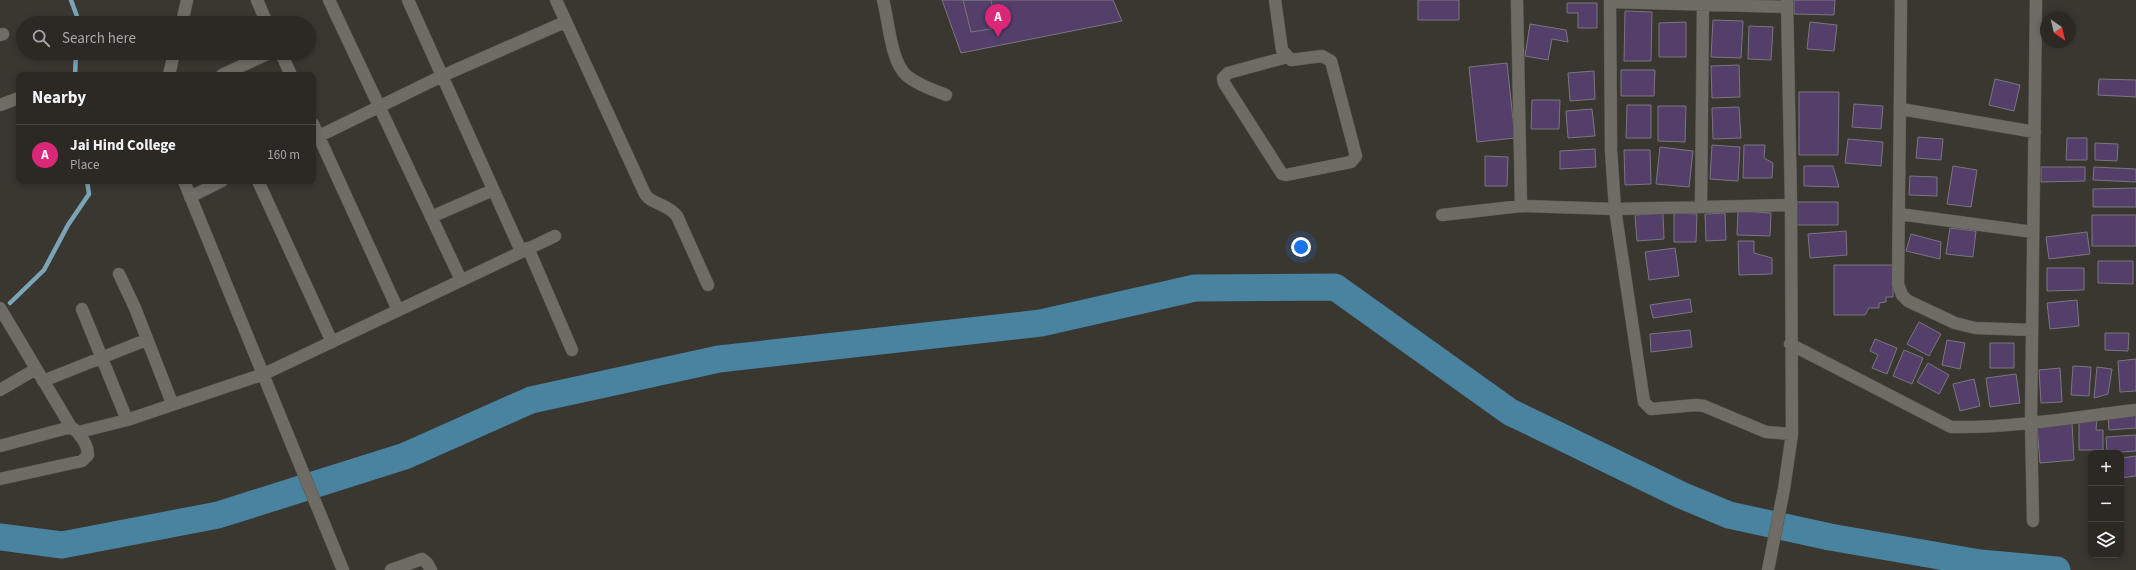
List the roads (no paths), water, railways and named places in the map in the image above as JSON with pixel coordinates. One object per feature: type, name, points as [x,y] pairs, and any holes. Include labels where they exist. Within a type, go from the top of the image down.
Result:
[{"type":"street","points":[[184,16],[187,0]]},
{"type":"street","points":[[257,0],[264,16]]},
{"type":"street","points":[[329,0],[460,280]]},
{"type":"street","points":[[408,0],[493,190],[524,250],[572,350]]},
{"type":"street","points":[[556,0],[645,194],[648,198],[672,210],[677,216],[708,285]]},
{"type":"street","points":[[883,0],[896,58],[900,68],[915,82],[946,95]]},
{"type":"street","points":[[1275,0],[1282,50],[1287,57],[1291,60],[1322,56],[1332,61],[1356,156],[1351,162],[1286,176],[1282,174],[1224,83],[1224,78],[1228,73],[1287,57]]},
{"type":"street","points":[[1517,0],[1521,206]]},
{"type":"street","points":[[1901,0],[1898,284],[1902,295],[1908,301],[1955,324],[1975,328],[2032,330]]},
{"type":"street","points":[[2033,521],[2031,422],[2036,0]]},
{"type":"street","points":[[1768,569],[1784,489],[1792,434],[1790,344],[1792,205],[1787,3],[1703,4],[1610,2],[1611,150],[1615,209],[1644,402],[1651,409],[1696,404],[1766,432],[1792,434]]},
{"type":"street","points":[[1701,207],[1703,4]]},
{"type":"street","points":[[398,310],[316,138],[442,76],[565,22]]},
{"type":"street","points":[[170,72],[172,60]]},
{"type":"street","points":[[228,72],[254,60]]},
{"type":"street","points":[[284,60],[290,72]]},
{"type":"street","points":[[0,106],[16,99]]},
{"type":"street","points":[[1901,109],[2035,132]]},
{"type":"street","points":[[185,184],[264,374],[322,522],[343,570]]},
{"type":"street","points":[[190,197],[216,184]]},
{"type":"street","points":[[259,184],[332,342]]},
{"type":"street","points":[[431,217],[493,190]]},
{"type":"street","points":[[1442,216],[1521,206],[1615,209],[1792,205]]},
{"type":"street","points":[[1899,214],[2033,232]]},
{"type":"street","points":[[0,446],[127,420],[172,403],[264,374],[555,236]]},
{"type":"street","points":[[119,274],[135,308],[146,340],[172,403]]},
{"type":"street","points":[[0,308],[43,381],[88,450],[88,456],[82,462],[0,479]]},
{"type":"street","points":[[82,309],[127,420]]},
{"type":"street","points":[[43,381],[146,340]]},
{"type":"street","points":[[1790,344],[1951,428],[1971,428],[2136,410]]},
{"type":"street","points":[[0,390],[36,369]]},
{"type":"street","points":[[391,570],[422,559],[428,563],[432,570]]},
{"type":"waterway","points":[[71,0],[77,16]]},
{"type":"waterway","points":[[75,72],[76,60]]},
{"type":"waterway","points":[[10,303],[44,270],[68,225],[89,194],[87,184]]},
{"type":"waterway","points":[[0,537],[62,545],[218,515],[405,456],[531,400],[719,359],[1041,323],[1195,288],[1335,287],[1510,412],[1681,495],[1729,515],[1830,537],[1980,563],[2057,570]]},
{"type":"place","name":"Jai Hind College","points":[[998,37]]}]
